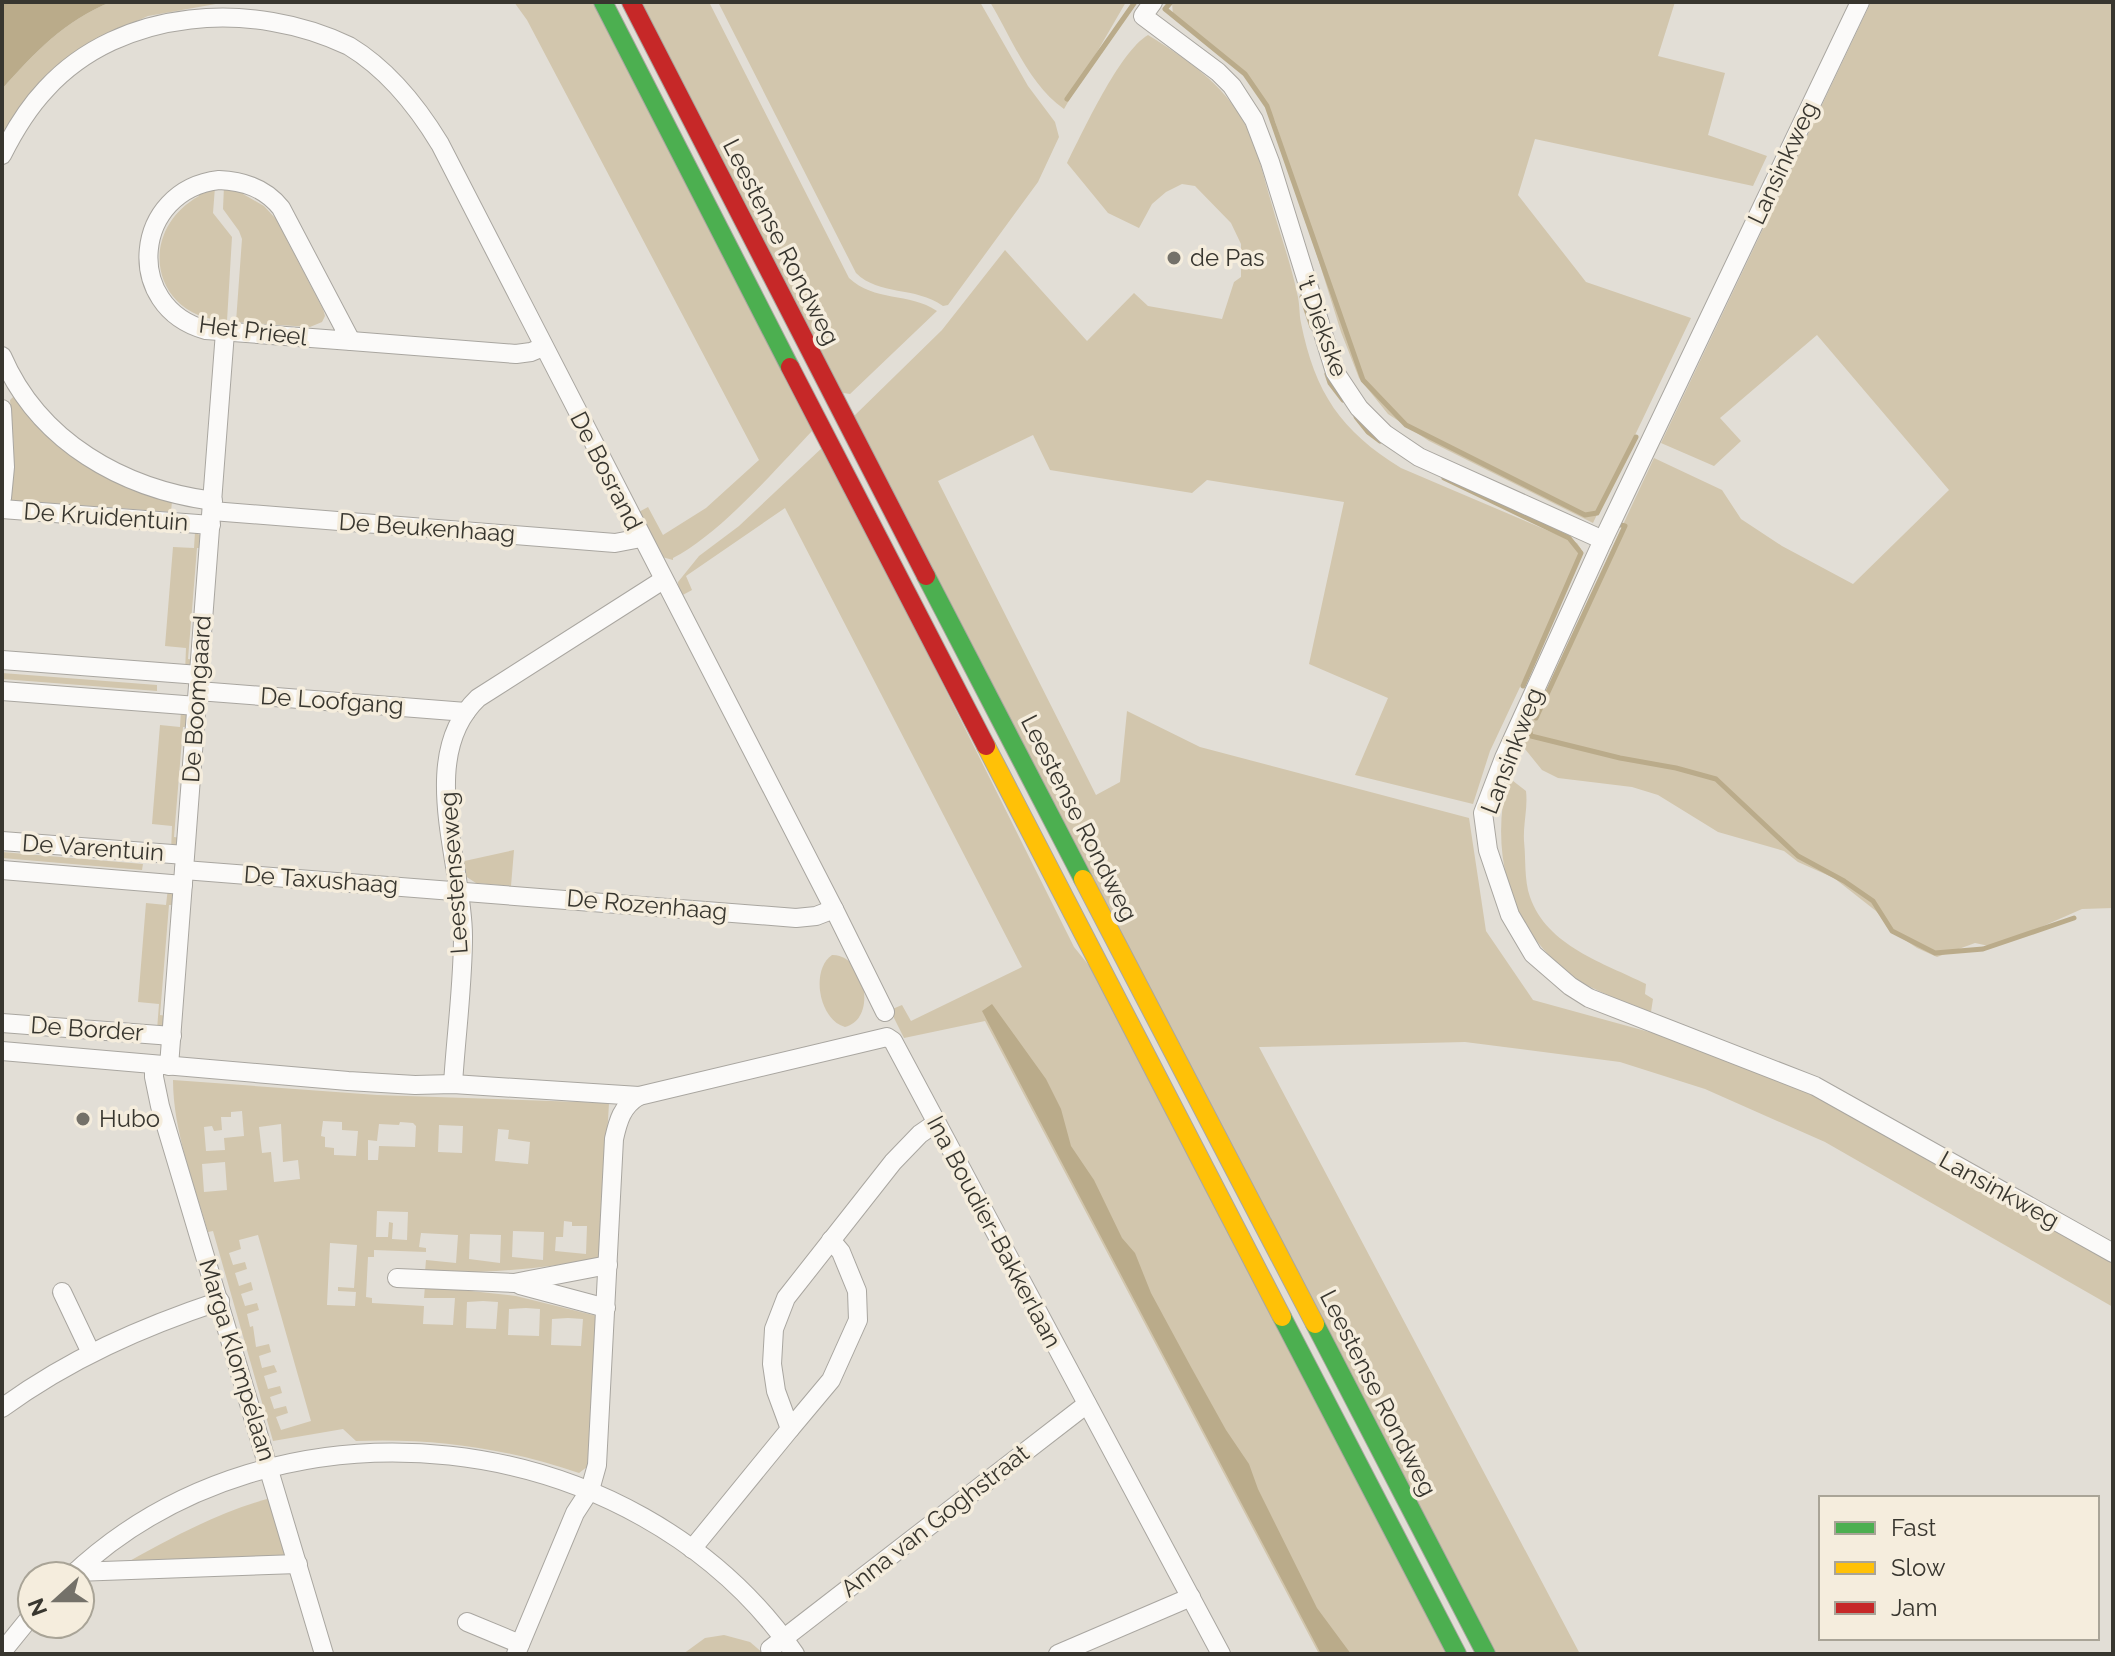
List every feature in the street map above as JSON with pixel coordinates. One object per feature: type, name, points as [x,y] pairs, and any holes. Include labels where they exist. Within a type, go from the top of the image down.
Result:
[{"type":"main road","name":"Leestense Rondweg","points":[[603,2],[1457,1654]]},
{"type":"main road","name":"Leestense Rondweg","points":[[631,2],[1486,1654]]},
{"type":"street","name":"Lansinkweg","points":[[1860,2],[1603,540],[1504,758],[1483,813],[1488,850],[1510,915],[1533,954],[1570,986],[1589,998],[1815,1086],[2113,1253]]},
{"type":"street","name":"De Bosrand","points":[[2,155],[21,120],[47,87],[71,65],[108,41],[146,25],[185,16],[249,7],[304,25],[346,44],[370,61],[403,93],[440,144],[885,1012]]},
{"type":"street","name":"'t Diekske","points":[[1148,9],[1218,72],[1238,94],[1254,120],[1335,372],[1359,408],[1385,434],[1419,457],[1603,540]]},
{"type":"street","name":"Het Prieel","points":[[351,341],[281,208],[269,195],[250,185],[219,180],[192,187],[166,207],[153,228],[148,262],[155,287],[171,310],[197,327],[225,332],[516,354],[543,347]]},
{"type":"street","name":"De Boomgaard","points":[[162,1066],[172,1036],[225,332]]},
{"type":"street","points":[[2,356],[6,380],[53,430],[98,465],[212,512]]},
{"type":"street","points":[[2,409],[5,467],[2,498]]},
{"type":"street","name":"De Kruidentuin","points":[[2,509],[212,512]]},
{"type":"street","name":"De Beukenhaag","points":[[212,512],[615,543],[641,538]]},
{"type":"street","name":"Leestenseweg","points":[[453,1084],[463,936],[451,853],[447,776],[452,741],[466,712],[478,698],[663,580]]},
{"type":"street","points":[[2,660],[198,691]]},
{"type":"street","points":[[2,691],[198,691]]},
{"type":"street","name":"De Loofgang","points":[[198,691],[466,712]]},
{"type":"street","name":"De Varentuin","points":[[2,841],[184,870]]},
{"type":"street","name":"De Varentuin","points":[[2,870],[184,870]]},
{"type":"street","name":"De Taxushaag","points":[[184,870],[458,890]]},
{"type":"street","name":"De Rozenhaag","points":[[458,890],[796,918],[816,916],[834,909]]},
{"type":"street","name":"De Border","points":[[2,1023],[172,1036]]},
{"type":"street","name":"Ina Boudier-Bakkerlaan","points":[[639,1096],[887,1037],[893,1041],[1221,1654]]},
{"type":"street","points":[[2,1051],[362,1082],[453,1084],[639,1096]]},
{"type":"street","name":"Marga Klompélaan","points":[[162,1066],[154,1077],[160,1106],[324,1654]]},
{"type":"street","points":[[467,1622],[518,1649],[575,1513],[590,1490],[600,1445],[614,1139],[621,1114],[627,1104],[639,1096]]},
{"type":"street","points":[[790,1429],[776,1391],[772,1364],[774,1329],[786,1298],[901,1152],[936,1123]]},
{"type":"street","points":[[692,1549],[831,1380],[858,1320],[857,1291],[841,1252],[831,1240]]},
{"type":"street","points":[[514,1283],[608,1265]]},
{"type":"street","points":[[397,1278],[514,1283],[606,1308]]},
{"type":"street","points":[[62,1292],[91,1353]]},
{"type":"street","points":[[2,1408],[46,1377],[91,1353],[166,1319],[220,1301]]},
{"type":"street","name":"Anna van Goghstraat","points":[[783,1647],[1087,1404]]},
{"type":"street","points":[[90,1560],[148,1520],[200,1493],[270,1468],[350,1454],[432,1453],[512,1465],[590,1490],[642,1517],[692,1549],[741,1591],[783,1647]]},
{"type":"street","points":[[96,1573],[298,1564]]},
{"type":"street","points":[[1058,1654],[1191,1597]]},
{"type":"street","points":[[2,1652],[16,1635]]},
{"type":"shaded area","points":[[2,2],[111,2],[65,28],[38,50],[2,89]]},
{"type":"shaded area","points":[[111,2],[227,2],[148,16],[93,41],[76,52],[2,138],[2,89],[38,50],[65,28]]},
{"type":"shaded area","points":[[514,2],[595,2],[814,429],[728,517],[673,560],[662,557],[637,513],[648,507],[663,535],[706,508],[759,460],[527,20]]},
{"type":"shaded area","points":[[636,2],[709,2],[849,278],[869,291],[915,301],[937,311],[850,394],[837,392]]},
{"type":"shaded area","points":[[718,2],[980,2],[1028,86],[1055,122],[1059,137],[1038,182],[948,305],[875,285],[856,273]]},
{"type":"shaded area","points":[[990,2],[1126,2],[1064,109],[1031,74]]},
{"type":"shaded area","points":[[1172,2],[1675,2],[1658,56],[1725,73],[1708,135],[1767,156],[1753,186],[1535,139],[1518,195],[1586,282],[1691,318],[1593,523],[1429,441],[1388,414],[1359,378],[1341,332],[1275,121],[1255,89],[1231,62],[1173,16]]},
{"type":"shaded area","points":[[1871,2],[2113,2],[2113,908],[2082,909],[2002,944],[1989,946],[1975,943],[1937,957],[1896,934],[1876,911],[1834,878],[1798,862],[1784,851],[1718,832],[1658,795],[1632,787],[1558,778],[1542,770],[1521,744],[1654,458],[1722,490],[1741,519],[1782,546],[1853,584],[1949,490],[1817,335],[1720,418],[1741,441],[1714,466],[1661,443]]},
{"type":"shaded area","points":[[1148,35],[1215,84],[1245,124],[1292,271],[1301,323],[1314,370],[1334,408],[1347,424],[1362,440],[1401,468],[1577,543],[1581,549],[1580,559],[1490,751],[1473,804],[1355,775],[1388,698],[1309,664],[1344,502],[1207,480],[1192,493],[1050,470],[1033,435],[938,481],[1096,795],[1120,782],[1127,711],[1200,747],[1469,818],[1486,931],[1533,1000],[1711,1049],[1860,1117],[2113,1262],[2113,1307],[1825,1142],[1705,1089],[1620,1062],[1465,1042],[1259,1047],[1580,1654],[1495,1654],[853,417],[942,330],[1005,250],[1087,341],[1134,293],[1148,306],[1222,319],[1234,282],[1241,277],[1241,244],[1231,223],[1195,186],[1182,184],[1166,192],[1152,204],[1139,228],[1108,213],[1067,163],[1114,75],[1125,58]]},
{"type":"shaded area","points":[[224,186],[244,189],[243,194],[264,206],[276,219],[323,309],[325,316],[322,322],[310,327],[236,322],[242,239],[223,209]]},
{"type":"shaded area","points":[[215,187],[213,213],[232,237],[227,321],[202,316],[182,305],[168,290],[161,271],[160,251],[166,230],[179,212],[199,196],[198,191]]},
{"type":"shaded area","points":[[15,395],[86,465],[125,486],[172,501],[171,512],[24,501],[18,506],[11,502],[14,449],[10,400]]},
{"type":"shaded area","points":[[824,446],[1074,947],[1099,978],[1448,1654],[1319,1654],[985,1021],[904,1038],[890,1010],[902,1005],[911,1021],[1022,967],[785,508],[686,576],[692,590],[679,597],[678,582],[699,556],[739,526]]},
{"type":"shaded area","points":[[195,532],[201,536],[204,548],[197,548],[188,659],[195,660],[185,673],[186,648],[165,646],[173,547],[194,548]]},
{"type":"shaded area","points":[[2,673],[157,685],[157,691],[2,679]]},
{"type":"shaded area","points":[[181,710],[187,714],[190,727],[183,727],[174,837],[181,838],[179,845],[171,852],[172,826],[152,824],[160,725],[180,727]]},
{"type":"shaded area","points":[[1508,777],[1526,791],[1526,877],[1538,914],[1563,941],[1646,984],[1645,994],[1653,999],[1651,1012],[1583,983],[1558,964],[1538,943],[1522,919],[1511,893],[1501,836]]},
{"type":"shaded area","points":[[514,850],[511,886],[476,883],[462,874],[460,862]]},
{"type":"shaded area","points":[[2,852],[143,864],[142,870],[2,858]]},
{"type":"shaded area","points":[[168,888],[173,892],[176,905],[169,905],[160,1015],[167,1016],[166,1023],[157,1030],[159,1004],[138,1002],[146,903],[166,905]]},
{"type":"shaded area","points":[[832,955],[843,957],[852,965],[863,987],[862,1012],[856,1021],[845,1027],[829,1015],[820,994],[821,972]]},
{"type":"shaded area","points":[[992,1004],[1046,1079],[1061,1109],[1071,1146],[1094,1180],[1122,1238],[1135,1253],[1151,1293],[1226,1430],[1249,1464],[1258,1489],[1317,1608],[1351,1654],[1321,1654],[982,1011]]},
{"type":"shaded area","points":[[173,1080],[377,1095],[609,1103],[600,1258],[513,1270],[425,1272],[426,1260],[456,1263],[458,1235],[421,1233],[419,1247],[426,1248],[426,1252],[374,1250],[374,1257],[368,1257],[366,1297],[372,1298],[372,1303],[424,1306],[423,1324],[453,1325],[455,1298],[424,1298],[425,1286],[516,1296],[597,1316],[591,1454],[588,1462],[591,1464],[579,1473],[524,1457],[469,1446],[413,1441],[356,1441],[343,1429],[273,1441],[213,1231],[208,1232],[180,1138]],"holes":[[[242,1111],[244,1136],[224,1138],[225,1150],[206,1151],[204,1127],[222,1130],[221,1117],[231,1117],[231,1112]],[[323,1121],[342,1122],[342,1130],[358,1131],[356,1156],[334,1155],[334,1148],[325,1147],[325,1137],[321,1136]],[[400,1122],[416,1126],[415,1147],[379,1146],[378,1160],[368,1160],[368,1140],[377,1141],[379,1124],[399,1125]],[[281,1124],[283,1162],[298,1160],[300,1179],[274,1182],[271,1152],[262,1153],[259,1127]],[[439,1125],[463,1126],[462,1153],[438,1152]],[[498,1129],[509,1130],[508,1139],[530,1142],[528,1164],[495,1161]],[[225,1162],[227,1190],[204,1192],[202,1164]],[[377,1211],[408,1212],[407,1240],[392,1239],[393,1223],[389,1222],[388,1237],[376,1237]],[[564,1221],[572,1222],[572,1226],[587,1226],[586,1254],[555,1251],[556,1237],[563,1237]],[[513,1231],[544,1232],[543,1260],[512,1257]],[[470,1234],[501,1235],[500,1263],[469,1259]],[[258,1235],[311,1421],[281,1430],[276,1417],[288,1413],[286,1406],[274,1409],[270,1397],[282,1393],[280,1386],[268,1389],[264,1376],[277,1372],[274,1365],[262,1368],[259,1356],[271,1352],[269,1344],[256,1347],[253,1326],[250,1327],[247,1314],[259,1310],[257,1303],[245,1306],[241,1294],[253,1290],[251,1282],[239,1286],[235,1273],[247,1269],[245,1262],[233,1265],[229,1253],[241,1249],[239,1240]],[[330,1243],[357,1245],[354,1288],[338,1287],[338,1291],[356,1292],[355,1306],[327,1305]],[[467,1302],[498,1302],[496,1329],[466,1328]],[[509,1309],[540,1309],[539,1336],[508,1335]],[[552,1319],[583,1319],[581,1346],[551,1345]]]},
{"type":"shaded area","points":[[271,1498],[286,1555],[119,1567],[212,1519]]},
{"type":"shaded area","points":[[724,1635],[750,1642],[764,1654],[683,1654],[705,1638]]},
{"type":"waterway","points":[[1067,99],[1135,2]]},
{"type":"waterway","points":[[1171,2],[1165,9],[1245,74],[1267,106],[1363,380],[1406,425],[1585,515],[1597,513],[1636,437]]},
{"type":"waterway","points":[[1302,297],[1312,327]]},
{"type":"waterway","points":[[1327,374],[1343,400]]},
{"type":"waterway","points":[[1356,417],[1380,441]]},
{"type":"waterway","points":[[1444,478],[1569,538],[1581,553],[1523,686]]},
{"type":"waterway","points":[[1536,718],[1625,526],[1621,525]]},
{"type":"waterway","points":[[1530,732],[1531,736],[1716,779],[1798,856],[1873,901],[1892,931],[1935,953],[1983,949],[2074,918]]},
{"type":"traffic: fast","points":[[603,2],[790,367]]},
{"type":"traffic: fast","points":[[926,576],[1083,879]]},
{"type":"traffic: fast","points":[[1282,1317],[1457,1654]]},
{"type":"traffic: fast","points":[[1315,1324],[1486,1654]]},
{"type":"traffic: slow","points":[[986,746],[1282,1317]]},
{"type":"traffic: slow","points":[[1083,879],[1315,1324]]},
{"type":"traffic: jam","points":[[631,2],[926,576]]},
{"type":"traffic: jam","points":[[790,367],[986,746]]},
{"type":"place","name":"de Pas","points":[[1174,258]]},
{"type":"place","name":"Hubo","points":[[83,1119]]}]
